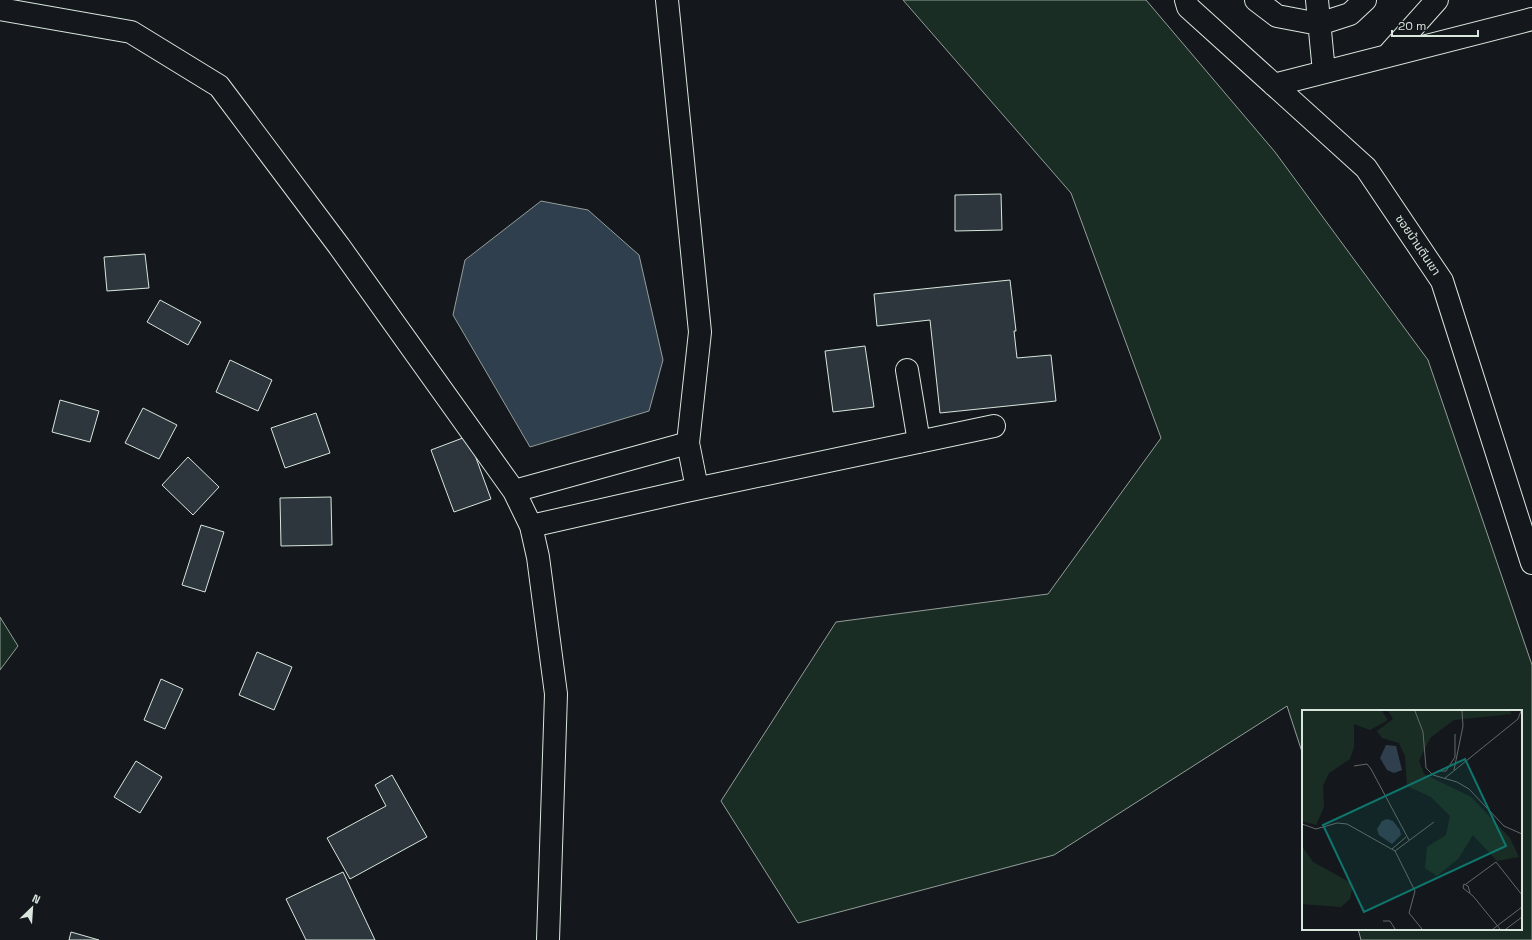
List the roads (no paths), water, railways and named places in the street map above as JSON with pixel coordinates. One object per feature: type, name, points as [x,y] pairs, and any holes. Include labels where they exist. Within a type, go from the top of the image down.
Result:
[{"type":"street","points":[[667,0],[700,332],[688,443],[697,488]]},
{"type":"street","name":"ซอยบ้านตีนเขา","points":[[1186,0],[1188,7],[1366,168],[1442,281],[1532,563]]},
{"type":"street","points":[[1256,0],[1277,16],[1320,24],[1350,14],[1365,0]]},
{"type":"street","points":[[1317,0],[1324,72]]},
{"type":"street","points":[[1387,56],[1437,0]]},
{"type":"street","points":[[0,9],[132,32],[219,86],[339,246],[514,491],[531,526],[538,557],[556,694],[548,940]]},
{"type":"street","points":[[1274,84],[1532,19]]},
{"type":"street","points":[[907,370],[919,442]]},
{"type":"street","points":[[531,526],[697,488],[994,426]]},
{"type":"street","points":[[514,491],[688,443]]},
{"type":"water","points":[[541,201],[588,210],[639,255],[663,360],[649,411],[530,447],[453,315],[465,260]]}]
